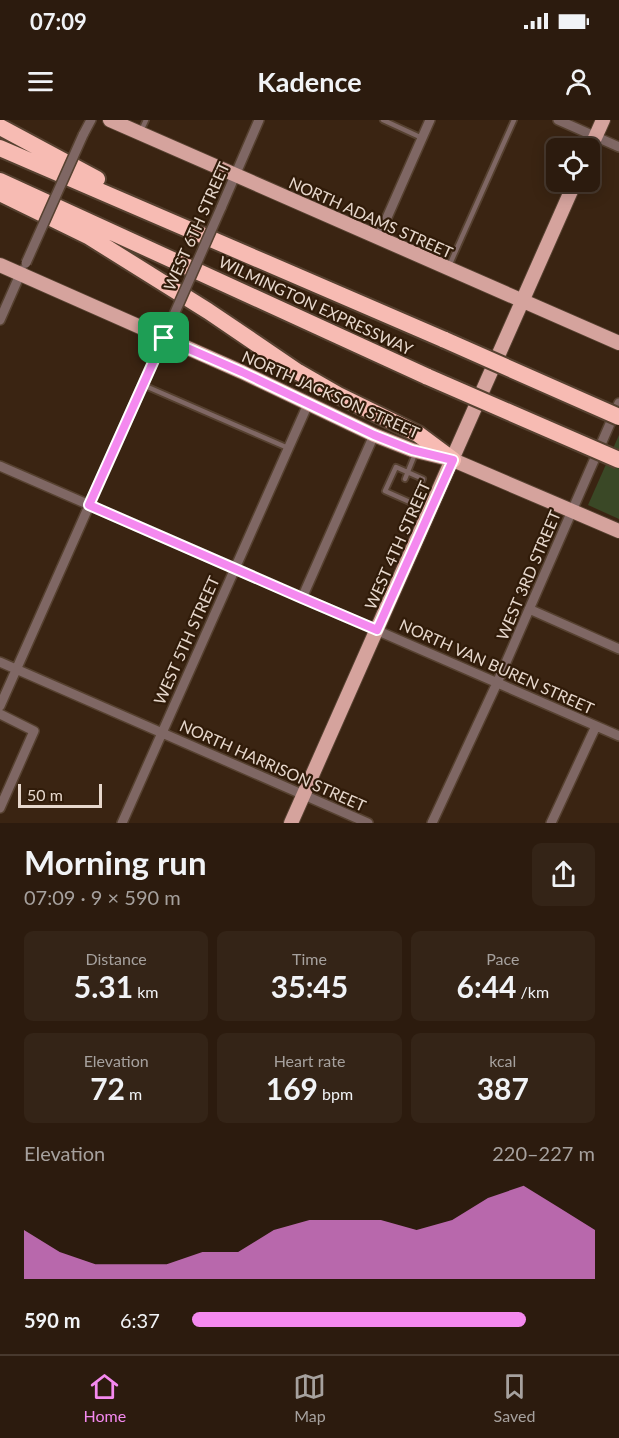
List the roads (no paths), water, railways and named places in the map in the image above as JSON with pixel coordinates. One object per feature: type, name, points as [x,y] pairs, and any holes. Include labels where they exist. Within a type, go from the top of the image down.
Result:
[{"type":"highway","points":[[0,127],[90,176],[196,225],[259,259]]},
{"type":"highway","name":"WILMINGTON EXPRESSWAY","points":[[0,148],[619,417]]},
{"type":"highway","name":"WILMINGTON EXPRESSWAY","points":[[0,181],[619,460]]},
{"type":"highway","points":[[0,193],[88,236],[208,310],[305,376],[345,399],[418,434],[453,460]]},
{"type":"main road","name":"NORTH ADAMS STREET","points":[[110,120],[619,343]]},
{"type":"main road","points":[[596,136],[603,120]]},
{"type":"main road","name":"WEST 4TH STREET","points":[[291,823],[571,192]]},
{"type":"main road","name":"NORTH JACKSON STREET","points":[[0,266],[23,269],[166,332],[242,372],[374,435],[416,451],[453,460],[619,531]]},
{"type":"street","points":[[0,320],[91,120]]},
{"type":"street","name":"WEST 6TH STREET","points":[[0,706],[259,120]]},
{"type":"street","points":[[378,238],[430,120]]},
{"type":"street","points":[[558,120],[619,147]]},
{"type":"street","name":"WEST 3RD STREET","points":[[432,823],[497,683],[619,403]]},
{"type":"street","name":"WEST 5TH STREET","points":[[122,823],[308,404]]},
{"type":"street","points":[[302,598],[374,435]]},
{"type":"street","name":"NORTH VAN BUREN STREET","points":[[0,466],[619,736]]},
{"type":"street","points":[[529,609],[619,649]]},
{"type":"street","name":"NORTH HARRISON STREET","points":[[0,662],[368,823]]},
{"type":"street","points":[[0,714],[33,731],[0,808]]},
{"type":"street","points":[[551,823],[596,726]]},
{"type":"lane","points":[[140,134],[146,120]]},
{"type":"lane","points":[[383,120],[422,138]]},
{"type":"lane","points":[[448,268],[513,120]]},
{"type":"lane","points":[[143,385],[288,448]]},
{"type":"lane","points":[[405,479],[416,451]]},
{"type":"lane","points":[[396,467],[423,479],[417,492],[412,503],[398,494],[385,491],[396,467]]},
{"type":"lane","points":[[417,492],[436,498]]}]
